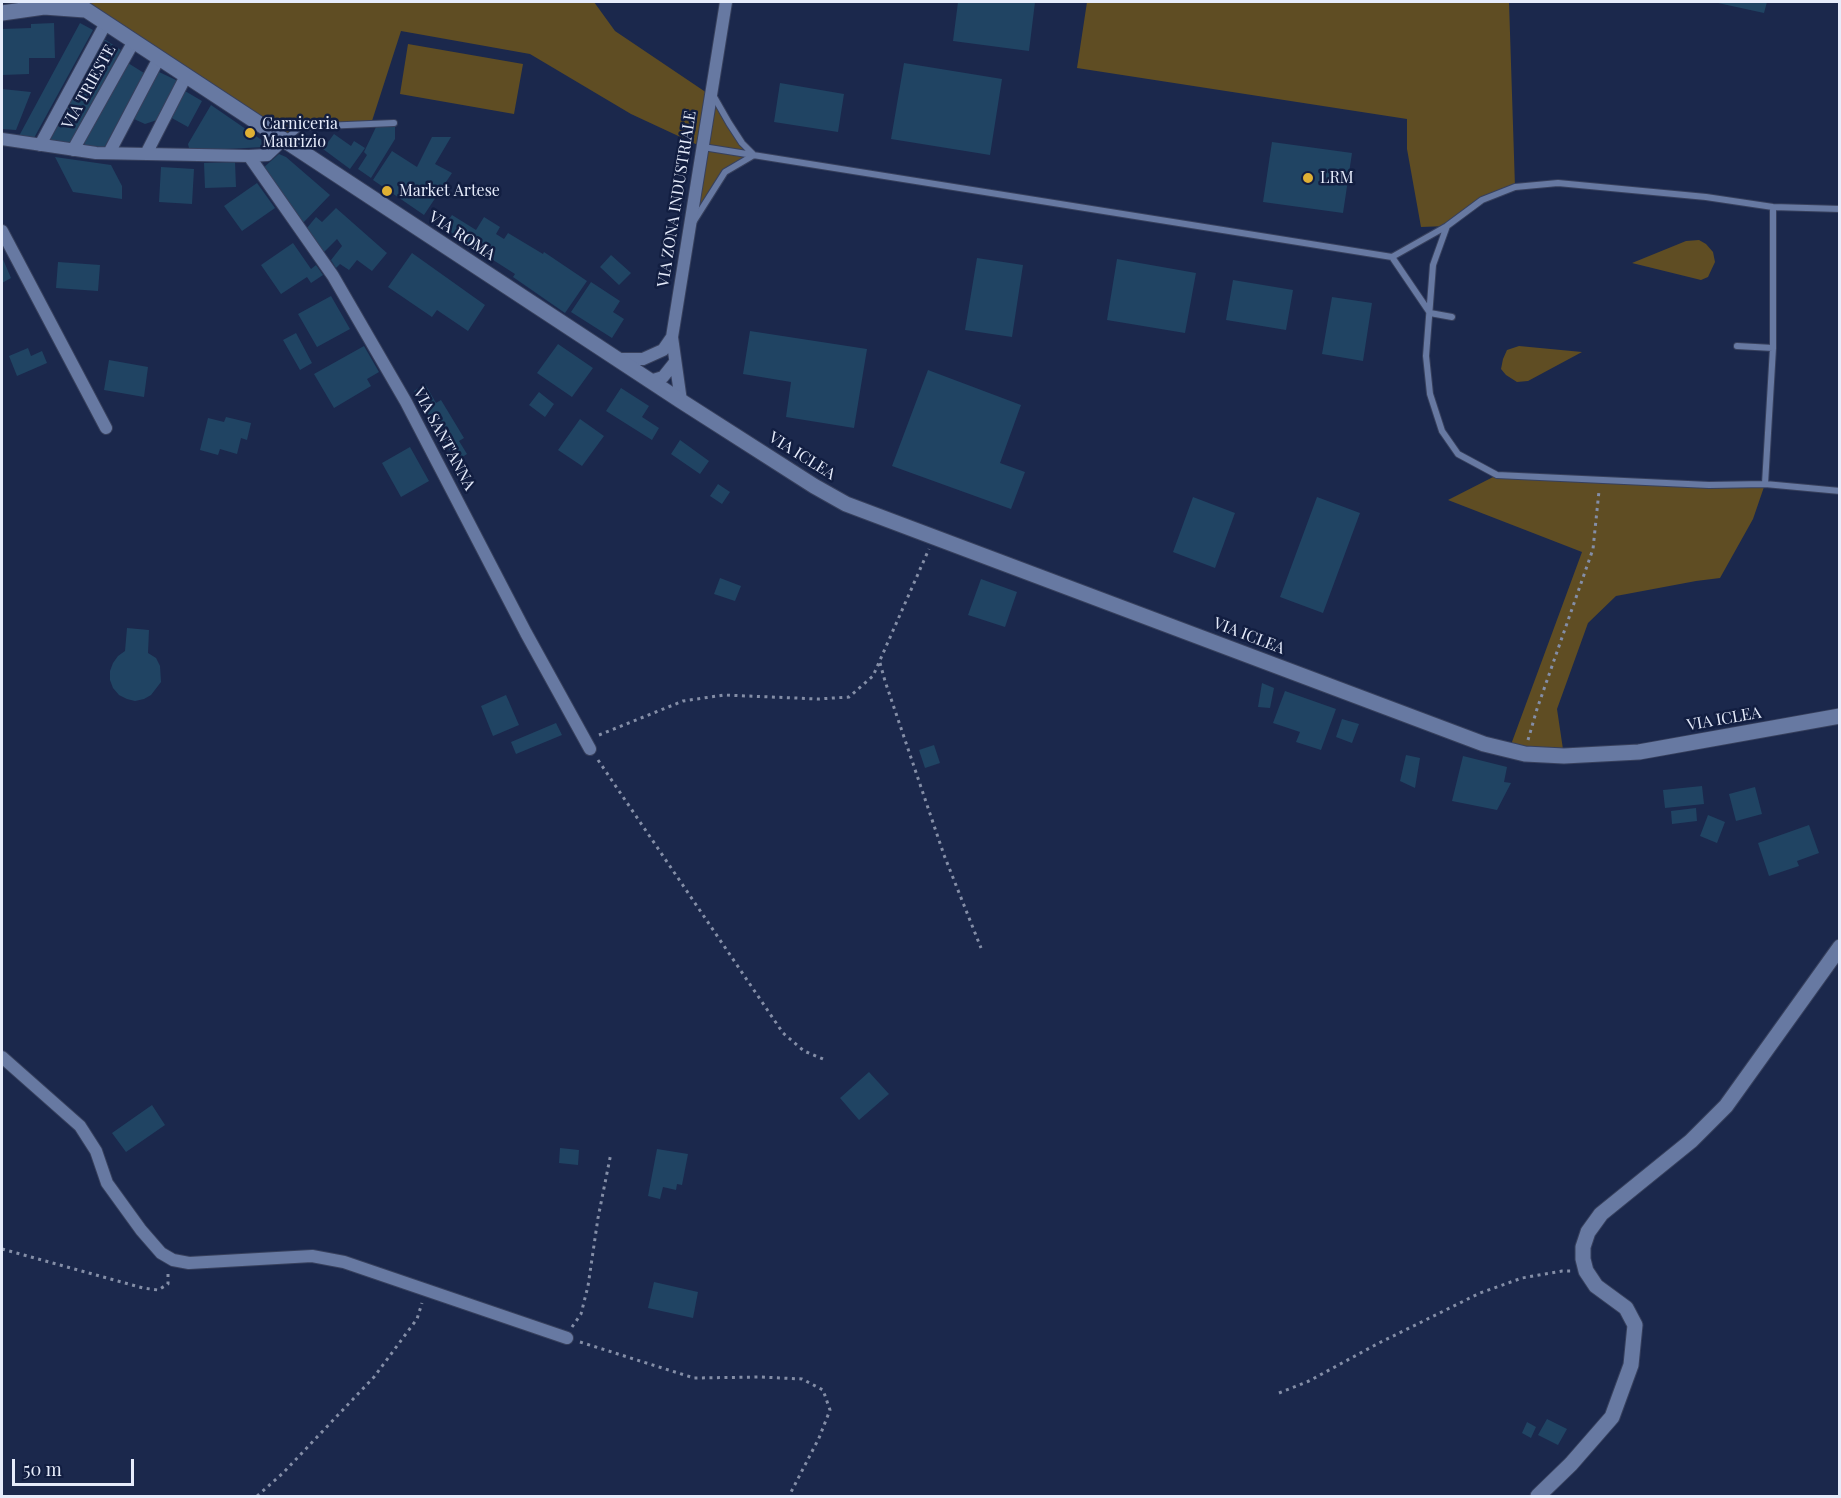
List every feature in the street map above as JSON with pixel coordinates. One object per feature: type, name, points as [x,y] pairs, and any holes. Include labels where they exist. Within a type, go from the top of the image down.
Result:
[{"type":"street","name":"VIA ROMA","points":[[74,2],[681,401]]},
{"type":"street","name":"VIA ZONA INDUSTRIALE","points":[[681,401],[672,337],[726,2]]},
{"type":"street","points":[[2,14],[23,6],[88,11]]},
{"type":"street","points":[[40,145],[106,23]]},
{"type":"street","name":"VIA TRIESTE","points":[[73,150],[134,41]]},
{"type":"street","points":[[110,153],[159,58]]},
{"type":"street","points":[[146,154],[186,75]]},
{"type":"street","points":[[2,139],[110,153],[249,156],[267,155],[284,140]]},
{"type":"street","name":"VIA SANT'ANNA","points":[[249,156],[333,276],[395,382],[526,633],[588,745]]},
{"type":"street","points":[[2,231],[106,428]]},
{"type":"street","points":[[616,359],[643,359],[663,350],[672,337]]},
{"type":"street","points":[[649,356],[646,379],[663,377],[675,362]]},
{"type":"street","name":"VIA ICLEA","points":[[681,401],[846,504],[1485,744],[1525,754],[1564,756],[1639,753],[1839,716]]},
{"type":"street","points":[[1538,1497],[1572,1464],[1612,1417],[1631,1365],[1635,1325],[1626,1308],[1596,1286],[1586,1270],[1583,1247],[1588,1232],[1601,1214],[1691,1141],[1726,1106],[1839,947]]},
{"type":"street","points":[[2,1057],[80,1126],[96,1151],[107,1183],[141,1230],[161,1252],[174,1260],[189,1263],[312,1256],[344,1262],[567,1338]]},
{"type":"lane","points":[[711,92],[729,123],[754,155]]},
{"type":"lane","points":[[284,140],[300,127],[394,123]]},
{"type":"lane","points":[[702,147],[1392,257],[1447,226],[1482,200],[1515,187],[1558,183],[1706,197],[1773,207],[1839,209]]},
{"type":"lane","points":[[689,230],[716,183],[725,172],[754,155]]},
{"type":"lane","points":[[1765,484],[1773,348],[1773,207]]},
{"type":"lane","points":[[1447,226],[1433,264],[1426,356],[1430,394],[1442,431],[1458,454],[1497,475],[1709,485],[1765,484],[1839,491]]},
{"type":"lane","points":[[1392,257],[1430,314],[1452,317]]},
{"type":"lane","points":[[1737,346],[1773,348]]},
{"type":"path","points":[[1525,754],[1537,709],[1593,549],[1600,480]]},
{"type":"path","points":[[823,1059],[804,1051],[783,1034],[588,745],[683,701],[724,695],[818,699],[849,697],[873,676],[934,537]]},
{"type":"path","points":[[880,662],[944,855],[981,948]]},
{"type":"path","points":[[554,1334],[571,1329],[581,1314],[611,1153]]},
{"type":"path","points":[[2,1249],[142,1288],[158,1290],[168,1284],[168,1270],[161,1252]]},
{"type":"path","points":[[1279,1394],[1309,1381],[1386,1339],[1480,1293],[1522,1278],[1562,1271],[1586,1270]]},
{"type":"path","points":[[257,1497],[283,1473],[374,1377],[417,1319],[425,1289]]},
{"type":"path","points":[[567,1338],[694,1378],[802,1379],[823,1390],[830,1410],[819,1438],[789,1497]]},
{"type":"shaded area","points":[[73,2],[594,2],[615,31],[710,95],[754,155],[725,172],[689,230],[702,147],[631,114],[530,54],[401,31],[371,124],[300,127],[283,140]]},
{"type":"shaded area","points":[[1087,2],[1509,2],[1515,187],[1482,200],[1447,226],[1421,227],[1407,149],[1407,119],[1077,68]]},
{"type":"shaded area","points":[[408,44],[523,64],[514,114],[400,94]]},
{"type":"shaded area","points":[[1699,240],[1713,252],[1715,262],[1708,277],[1701,280],[1632,263],[1686,241]]},
{"type":"shaded area","points":[[1519,346],[1582,352],[1528,381],[1517,382],[1501,369],[1507,350]]},
{"type":"shaded area","points":[[1497,475],[1709,485],[1765,484],[1753,519],[1720,578],[1616,596],[1588,623],[1557,709],[1564,756],[1509,750],[1582,552],[1448,500]]},
{"type":"building","points":[[958,2],[1035,2],[1029,51],[953,41]]},
{"type":"building","points":[[1718,2],[1767,2],[1764,13]]},
{"type":"building","points":[[54,23],[55,58],[29,58],[29,74],[2,75],[2,29],[31,28],[31,24]]},
{"type":"building","points":[[80,23],[93,30],[34,138],[19,136]]},
{"type":"building","points":[[104,39],[121,50],[70,145],[49,142]]},
{"type":"building","points":[[128,63],[144,73],[104,148],[86,147],[84,142]]},
{"type":"building","points":[[904,63],[1002,79],[990,155],[891,139]]},
{"type":"building","points":[[157,71],[178,81],[160,119],[145,124],[134,119]]},
{"type":"building","points":[[780,83],[844,94],[838,132],[774,122]]},
{"type":"building","points":[[2,89],[31,92],[16,130],[2,129]]},
{"type":"building","points":[[185,91],[202,101],[188,127],[170,117]]},
{"type":"building","points":[[211,105],[266,143],[264,147],[208,150],[189,148],[188,144]]},
{"type":"building","points":[[395,126],[395,139],[371,178],[358,169],[367,155],[364,152],[376,127]]},
{"type":"building","points":[[334,134],[351,146],[354,141],[365,148],[350,169],[323,149]]},
{"type":"building","points":[[432,137],[451,137],[435,164],[452,173],[424,215],[373,180],[392,151],[417,167]]},
{"type":"building","name":"LRM","points":[[1272,142],[1352,153],[1343,213],[1263,202]]},
{"type":"building","points":[[279,154],[286,157],[330,195],[302,224],[263,168]]},
{"type":"building","points":[[55,157],[111,165],[122,186],[122,199],[73,192]]},
{"type":"building","points":[[235,162],[236,187],[205,188],[204,163]]},
{"type":"building","points":[[161,167],[194,169],[192,204],[159,202]]},
{"type":"building","points":[[257,183],[275,208],[242,231],[224,206]]},
{"type":"building","points":[[336,208],[387,253],[372,271],[357,260],[349,270],[340,264],[336,268],[331,260],[342,246],[337,239],[323,253],[307,228],[316,217],[322,222]]},
{"type":"building","points":[[452,215],[476,230],[484,217],[500,227],[496,234],[504,239],[508,233],[543,254],[544,252],[587,281],[565,313],[513,277],[515,274],[443,228]]},
{"type":"building","points":[[293,243],[311,269],[316,265],[323,275],[311,283],[307,277],[281,294],[261,265]]},
{"type":"building","points":[[412,253],[485,305],[468,331],[437,310],[432,317],[388,287]]},
{"type":"building","points":[[611,255],[631,273],[619,285],[600,267]]},
{"type":"building","points":[[2,257],[11,278],[2,283]]},
{"type":"building","points":[[977,258],[1023,265],[1012,337],[965,330]]},
{"type":"building","points":[[1117,259],[1196,273],[1185,333],[1107,320]]},
{"type":"building","points":[[58,262],[100,265],[98,291],[56,288]]},
{"type":"building","points":[[1233,280],[1293,290],[1286,330],[1226,320]]},
{"type":"building","points":[[591,282],[620,301],[613,312],[624,319],[612,338],[571,312]]},
{"type":"building","points":[[331,296],[350,329],[317,347],[298,314]]},
{"type":"building","points":[[1332,297],[1372,303],[1363,361],[1322,354]]},
{"type":"building","points":[[750,331],[867,349],[854,428],[786,417],[791,382],[743,374]]},
{"type":"building","points":[[296,333],[312,363],[300,370],[283,340]]},
{"type":"building","points":[[558,344],[593,368],[572,397],[537,373]]},
{"type":"building","points":[[364,346],[379,372],[367,379],[371,386],[334,408],[314,374]]},
{"type":"building","points":[[28,348],[31,356],[42,351],[47,363],[17,376],[9,356]]},
{"type":"building","points":[[109,360],[148,367],[144,397],[104,390]]},
{"type":"building","points":[[928,370],[1021,405],[1000,463],[1025,472],[1011,509],[892,466]]},
{"type":"building","points":[[425,384],[436,403],[441,400],[464,438],[459,441],[467,454],[456,461],[414,391]]},
{"type":"building","points":[[621,388],[649,406],[642,417],[659,428],[652,440],[606,411]]},
{"type":"building","points":[[539,392],[554,404],[545,417],[529,405]]},
{"type":"building","points":[[226,417],[251,423],[247,440],[241,438],[237,454],[220,449],[218,455],[200,450],[208,418],[224,422]]},
{"type":"building","points":[[580,419],[604,436],[582,466],[558,450]]},
{"type":"building","points":[[680,440],[709,461],[700,474],[671,454]]},
{"type":"building","points":[[410,447],[429,481],[401,497],[382,463]]},
{"type":"building","points":[[718,484],[730,492],[722,504],[710,496]]},
{"type":"building","points":[[1193,497],[1235,513],[1215,568],[1173,552]]},
{"type":"building","points":[[1317,497],[1360,513],[1323,613],[1280,597]]},
{"type":"building","points":[[720,578],[741,586],[735,601],[714,594]]},
{"type":"building","points":[[981,579],[1017,592],[1005,627],[968,615]]},
{"type":"building","points":[[127,628],[149,630],[148,653],[156,658],[160,666],[161,682],[151,695],[135,701],[119,695],[110,680],[113,663],[125,651]]},
{"type":"building","points":[[1262,683],[1274,688],[1270,708],[1258,707]]},
{"type":"building","points":[[1285,691],[1336,709],[1321,750],[1296,742],[1300,732],[1273,723]]},
{"type":"building","points":[[506,695],[519,725],[493,736],[481,706]]},
{"type":"building","points":[[1342,719],[1359,724],[1352,743],[1336,737]]},
{"type":"building","points":[[556,723],[562,735],[516,754],[511,742]]},
{"type":"building","points":[[934,745],[940,763],[925,768],[919,750]]},
{"type":"building","points":[[1406,755],[1420,758],[1415,788],[1400,781]]},
{"type":"building","points":[[1463,756],[1507,767],[1504,782],[1511,783],[1497,810],[1452,801]]},
{"type":"building","points":[[1702,786],[1704,804],[1665,808],[1663,790]]},
{"type":"building","points":[[1755,787],[1762,814],[1736,821],[1729,794]]},
{"type":"building","points":[[1696,808],[1697,821],[1672,824],[1671,811]]},
{"type":"building","points":[[1708,815],[1725,822],[1717,843],[1700,836]]},
{"type":"building","points":[[1809,825],[1819,853],[1797,861],[1799,866],[1769,876],[1758,843]]},
{"type":"building","points":[[869,1072],[889,1094],[859,1120],[840,1098]]},
{"type":"building","points":[[152,1105],[165,1125],[126,1152],[112,1133]]},
{"type":"building","points":[[560,1148],[579,1150],[578,1165],[559,1163]]},
{"type":"building","points":[[657,1149],[688,1154],[682,1185],[677,1184],[676,1190],[663,1187],[660,1199],[648,1196]]},
{"type":"building","points":[[654,1282],[698,1292],[693,1318],[648,1308]]},
{"type":"building","points":[[1547,1419],[1567,1429],[1558,1445],[1538,1435]]},
{"type":"building","points":[[1527,1422],[1536,1427],[1531,1438],[1522,1433]]},
{"type":"place","name":"Carniceria Maurizio","points":[[250,133]]},
{"type":"place","name":"LRM","points":[[1308,178]]},
{"type":"place","name":"Market Artese","points":[[387,191]]}]
